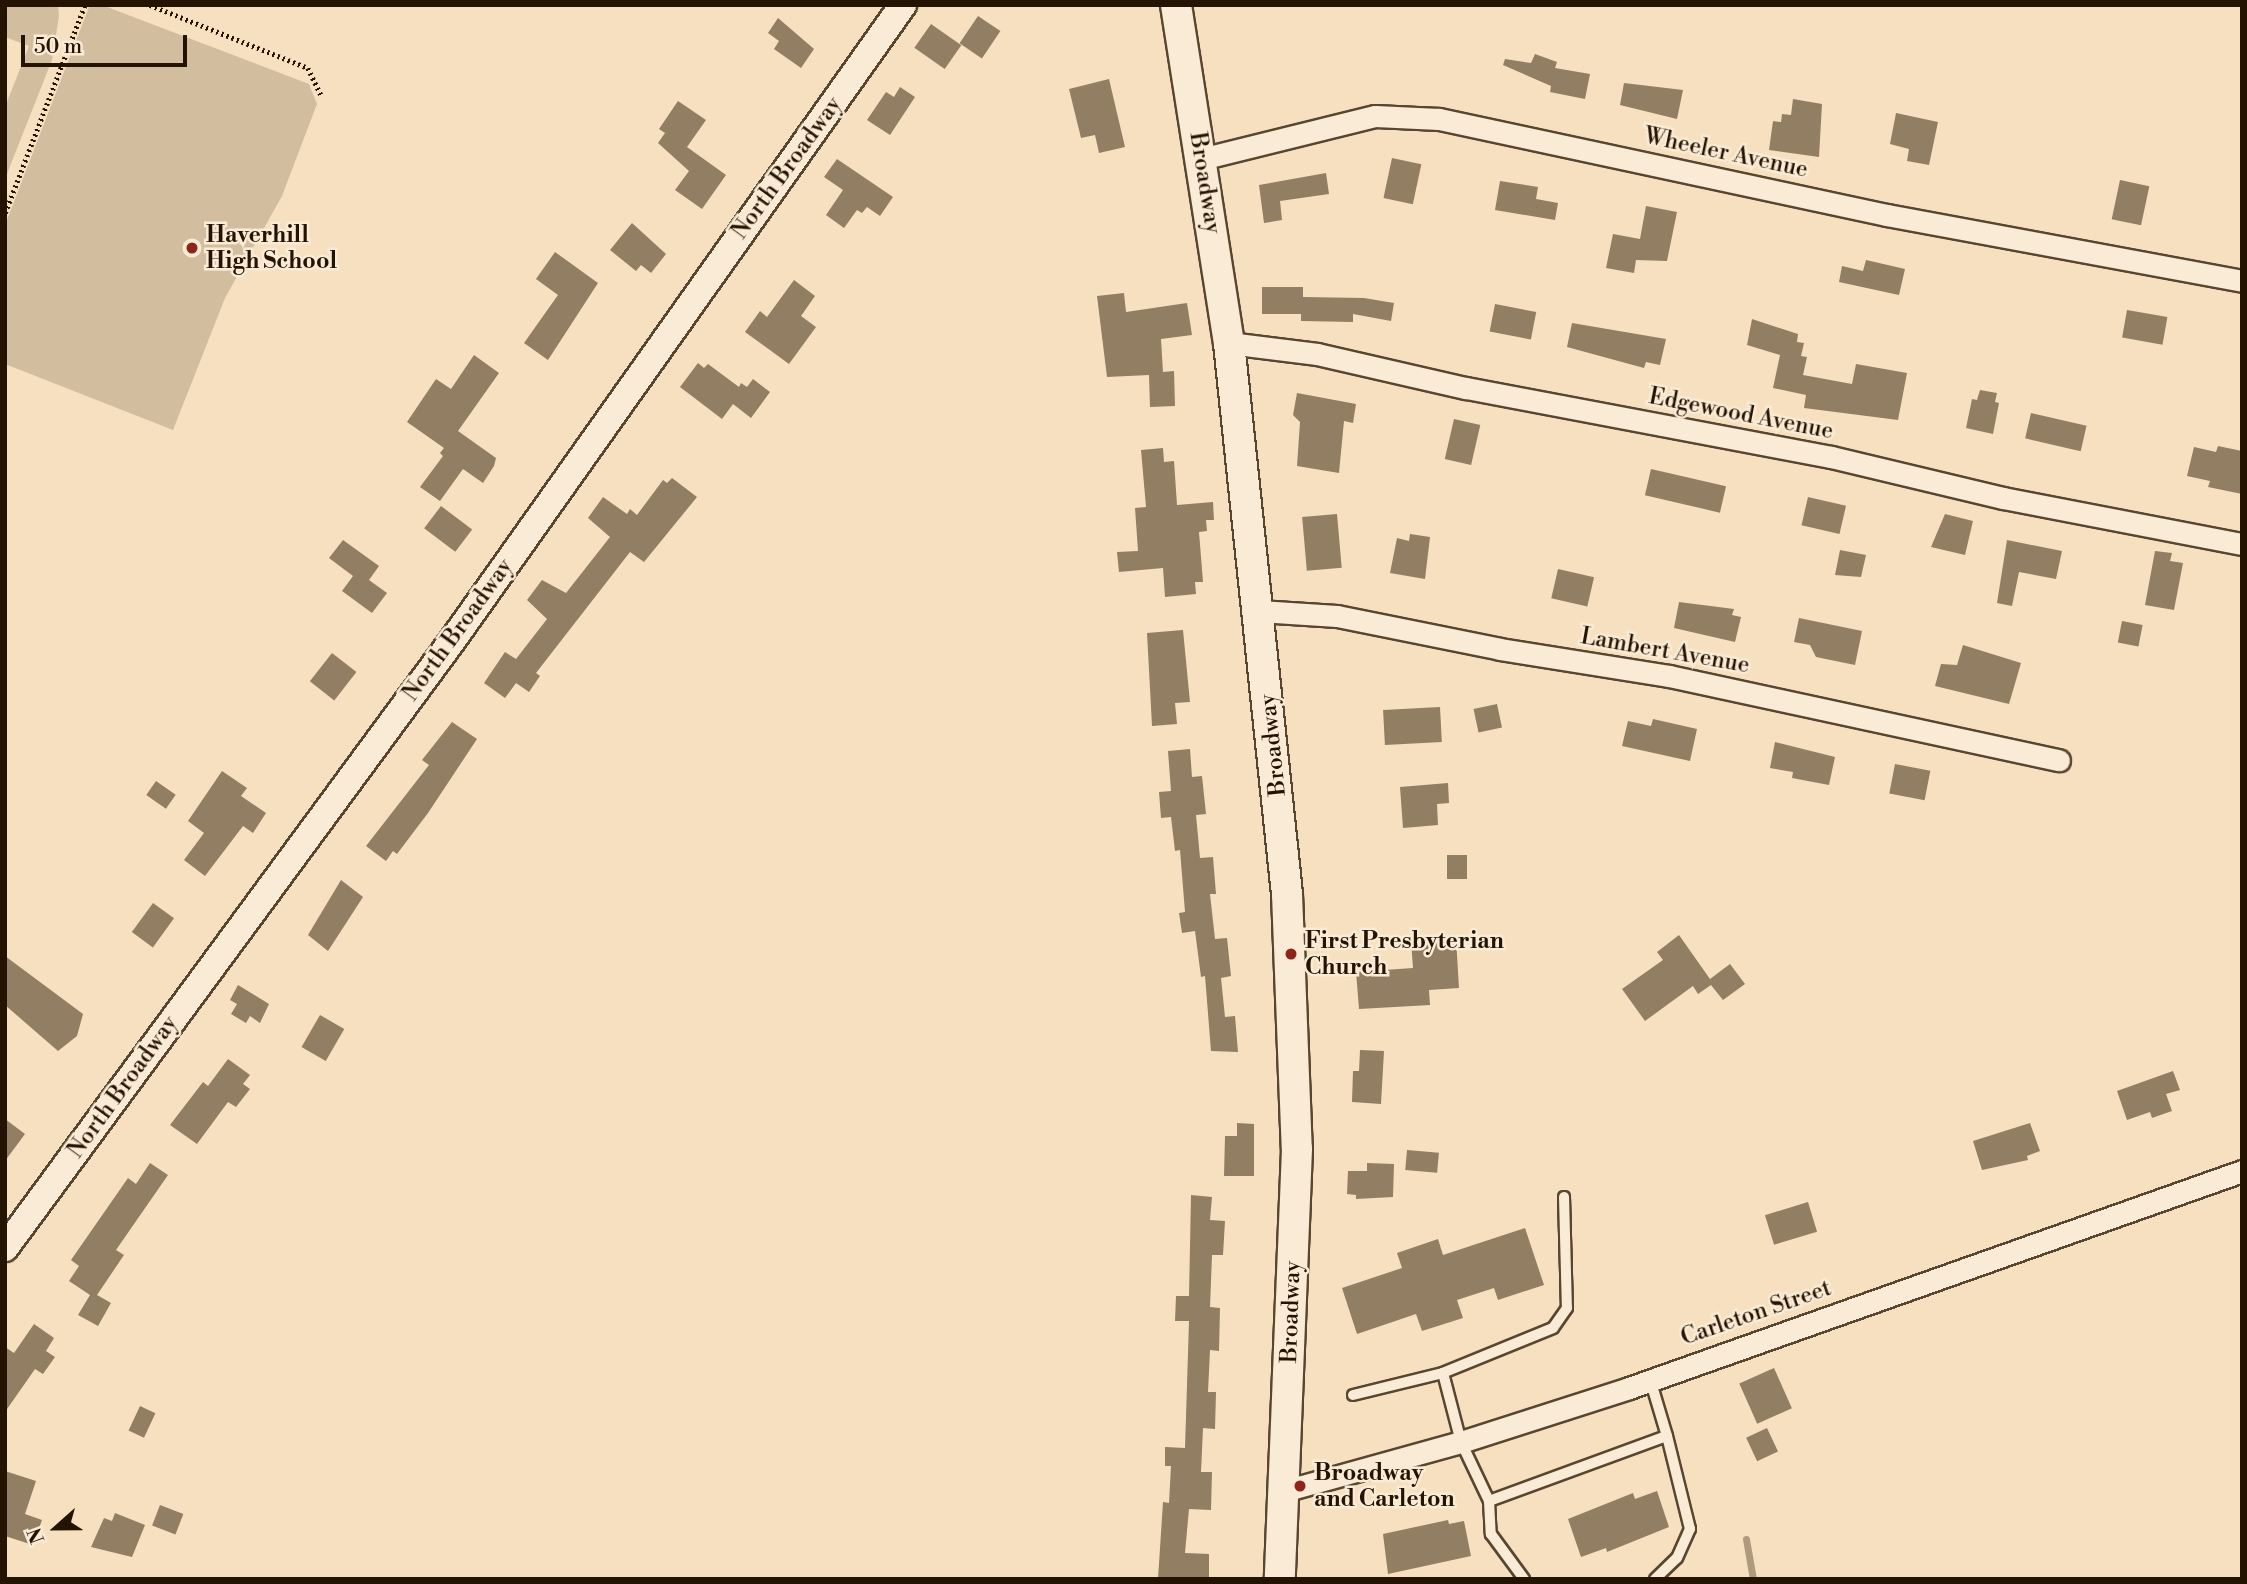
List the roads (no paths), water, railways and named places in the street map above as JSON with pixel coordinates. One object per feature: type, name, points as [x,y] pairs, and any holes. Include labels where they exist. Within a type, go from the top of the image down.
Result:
[{"type":"main road","name":"Broadway","points":[[1176,5],[1229,343],[1259,611],[1294,1017],[1297,1149],[1280,1579]]},
{"type":"main road","name":"Broadway","points":[[1284,1491],[1296,1579]]},
{"type":"street","name":"North Broadway","points":[[5,1248],[452,641],[903,5]]},
{"type":"street","name":"Wheeler Avenue","points":[[1201,159],[1375,116],[1439,119],[1886,215],[2242,281]]},
{"type":"street","name":"Edgewood Avenue","points":[[1229,343],[1317,354],[1466,388],[1831,457],[2003,498],[2242,544]]},
{"type":"street","name":"Lambert Avenue","points":[[1259,611],[1337,616],[1500,649],[1669,676],[2059,760]]},
{"type":"street","name":"Carleton Street","points":[[1284,1491],[1461,1442],[1650,1379],[2242,1171]]},
{"type":"lane","points":[[1353,1395],[1443,1373],[1553,1328],[1567,1308],[1564,1197]]},
{"type":"lane","points":[[1443,1373],[1461,1442],[1489,1501],[1492,1534],[1524,1579]]},
{"type":"lane","points":[[1650,1379],[1667,1436],[1689,1529],[1677,1558],[1655,1579]]},
{"type":"lane","points":[[1489,1501],[1667,1436]]},
{"type":"waterway","points":[[1746,1539],[1753,1579]]},
{"type":"place","name":"Haverhill High School","points":[[192,248]]},
{"type":"place","name":"First Presbyterian Church","points":[[1291,954]]},
{"type":"place","name":"Broadway and Carleton","points":[[1300,1486]]}]
